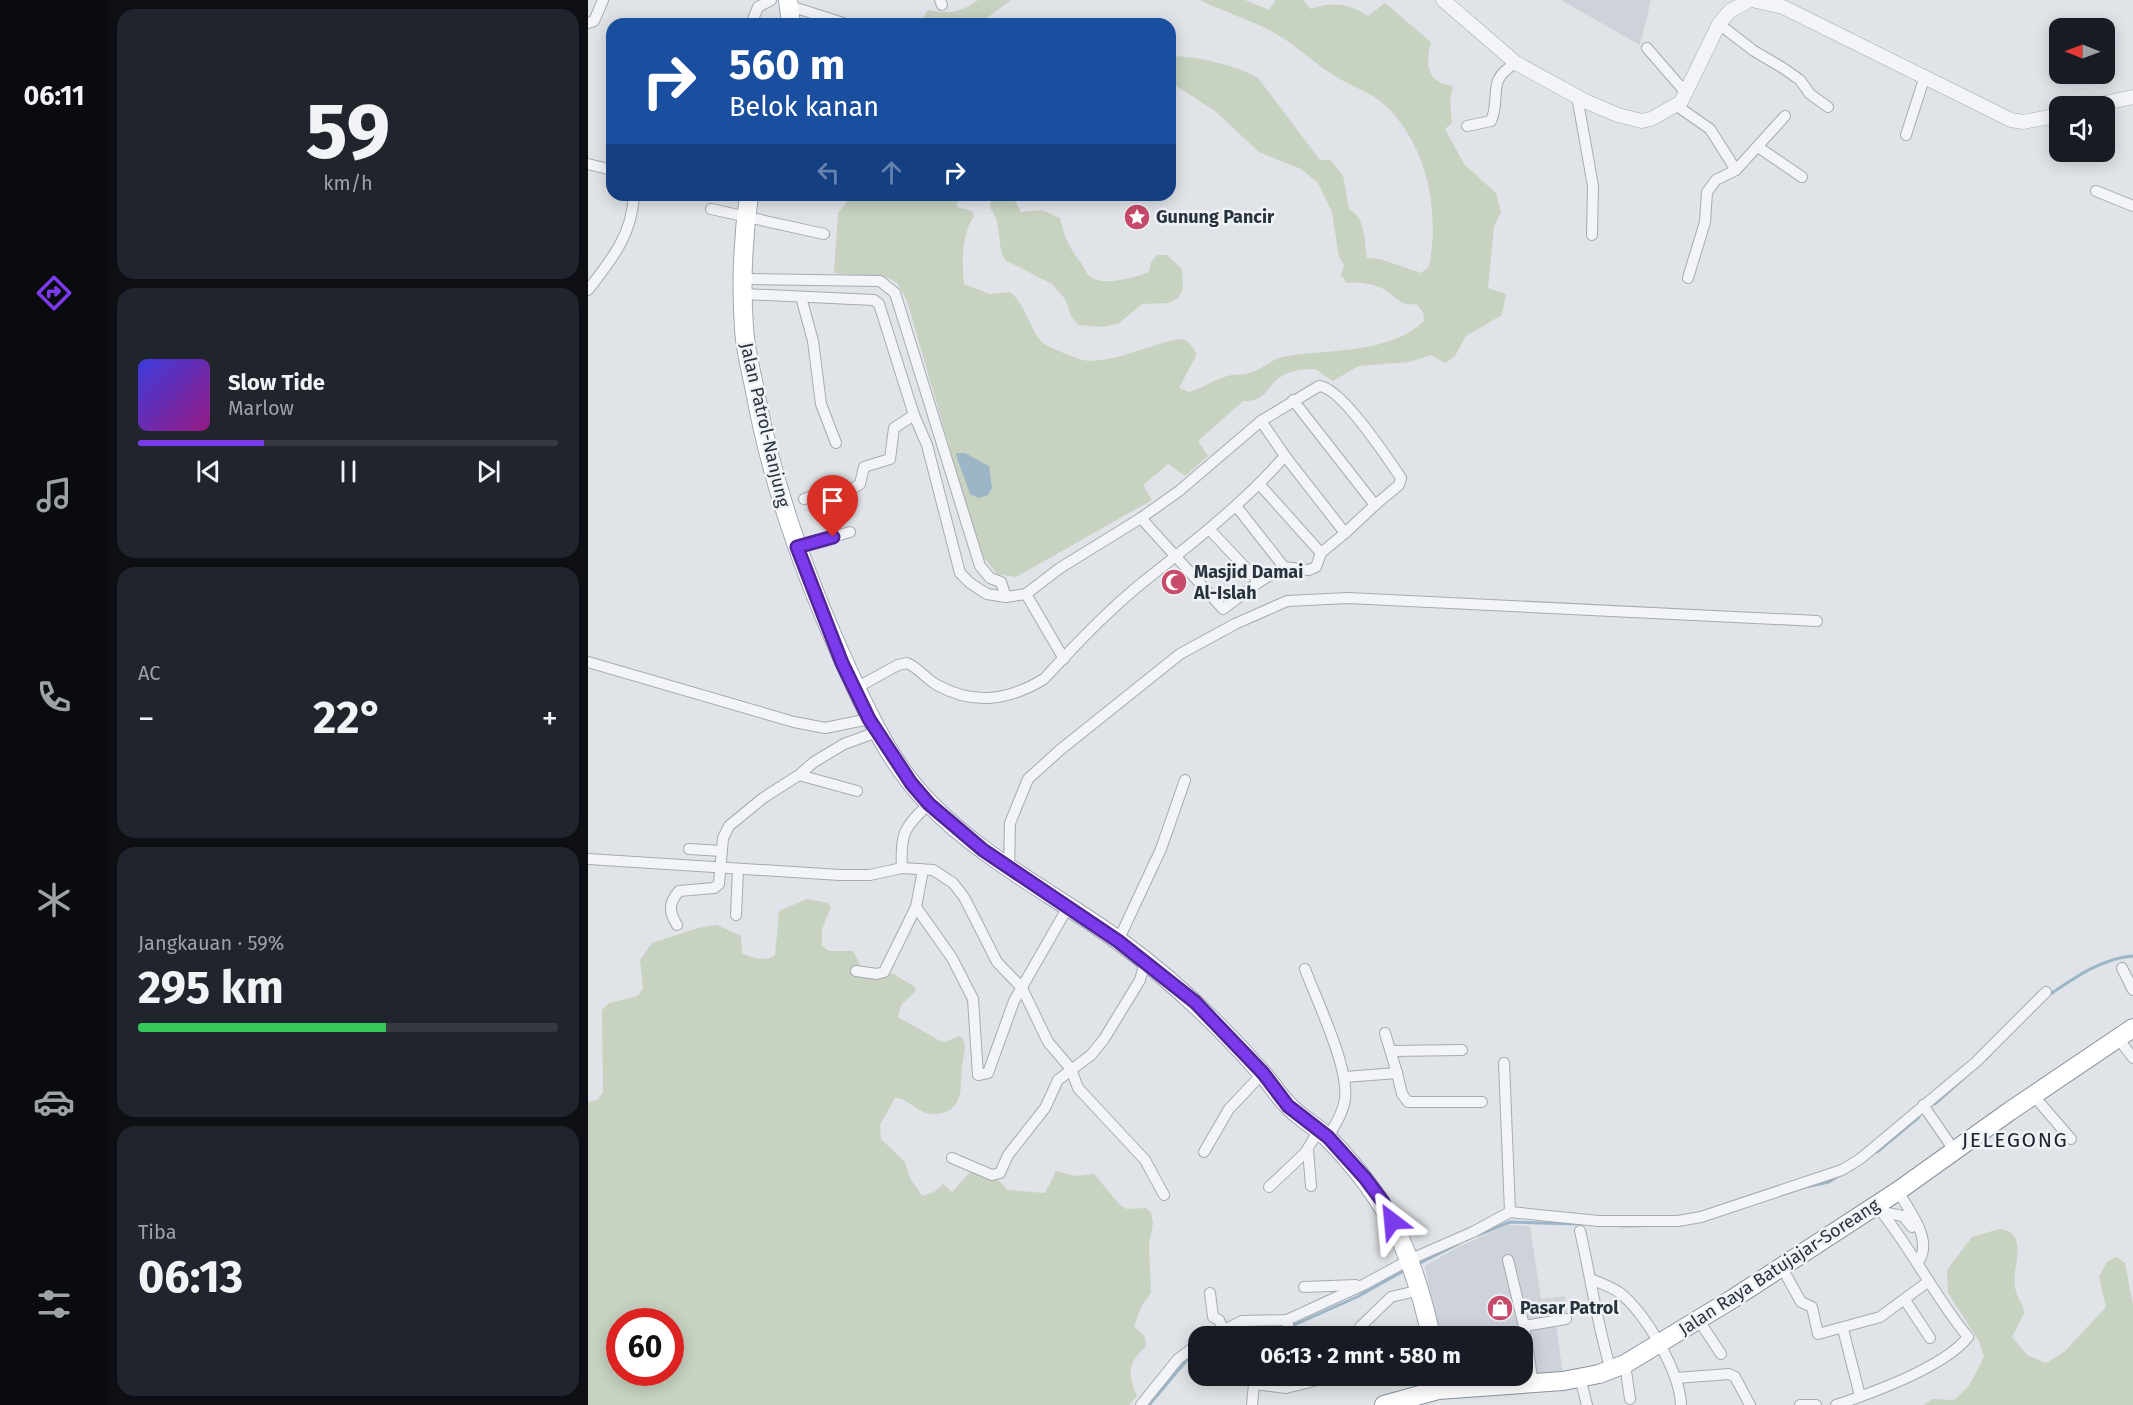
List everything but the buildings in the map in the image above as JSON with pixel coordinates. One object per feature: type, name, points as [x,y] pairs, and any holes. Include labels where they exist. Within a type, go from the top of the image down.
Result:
[{"type":"main road","name":"Jalan Patrol-Nanjung","points":[[748,201],[744,328],[757,405],[768,452],[797,547],[842,663],[873,725],[911,783],[929,804],[1009,869],[1118,941],[1195,1002],[1263,1073],[1288,1106],[1324,1133],[1383,1202],[1413,1264],[1429,1326]]},
{"type":"main road","name":"Jalan Raya Batujajar-Soreang","points":[[1533,1384],[1580,1378],[1618,1367],[1659,1344],[1781,1266],[1879,1209],[1898,1191],[1954,1150],[2126,1033]]},
{"type":"main road","name":"Jalan Raya Batujajar-Soreang","points":[[1384,1405],[1430,1386]]},
{"type":"street","points":[[588,23],[594,21],[603,0]]},
{"type":"street","points":[[753,18],[758,7],[771,0]]},
{"type":"street","points":[[1443,0],[1516,63],[1618,116],[1642,121],[1677,106],[1686,93],[1719,24],[1730,11],[1751,0],[1783,7],[1924,79],[2016,121],[2049,118]]},
{"type":"street","points":[[790,10],[822,18]]},
{"type":"street","points":[[1719,24],[1754,51],[1784,68],[1800,81],[1810,94],[1828,107]]},
{"type":"street","points":[[1647,48],[1686,93]]},
{"type":"street","points":[[1467,126],[1491,122],[1497,108],[1494,96],[1497,78],[1503,70],[1516,63]]},
{"type":"street","points":[[1906,135],[1924,79]]},
{"type":"street","points":[[1577,96],[1593,186],[1592,235]]},
{"type":"street","points":[[2115,101],[2133,97]]},
{"type":"street","points":[[1677,106],[1710,129],[1736,170]]},
{"type":"street","points":[[1688,278],[1705,222],[1707,192],[1716,180],[1736,170],[1785,116]]},
{"type":"street","points":[[1758,147],[1802,177]]},
{"type":"street","points":[[588,164],[606,168]]},
{"type":"street","points":[[2096,191],[2133,206]]},
{"type":"street","points":[[588,290],[621,248],[633,212],[634,201]]},
{"type":"street","points":[[711,209],[824,234]]},
{"type":"street","points":[[744,287],[880,281],[895,293],[980,566],[990,578],[1001,582],[1006,597]]},
{"type":"street","points":[[744,287],[801,297],[877,302],[914,415],[927,446],[960,573],[987,594],[1006,597],[1026,594],[1060,568],[1141,518],[1179,491],[1261,421],[1319,386],[1327,386],[1345,403],[1401,478],[1399,485],[1321,553],[1316,567],[1309,570],[1284,567],[1259,582],[1223,609],[1178,556],[1141,518]]},
{"type":"street","points":[[801,297],[813,341],[821,404],[836,443]]},
{"type":"street","points":[[1293,400],[1375,506]]},
{"type":"street","points":[[804,499],[834,489],[852,489],[860,484],[864,467],[890,459],[894,428],[914,415]]},
{"type":"street","points":[[1261,421],[1345,533]]},
{"type":"street","points":[[856,688],[898,665],[907,663],[938,686],[976,698],[999,699],[1044,679],[1134,590],[1178,556],[1260,485],[1286,456]]},
{"type":"street","points":[[1260,485],[1321,553]]},
{"type":"street","points":[[1236,506],[1284,567]]},
{"type":"street","points":[[1209,529],[1259,582]]},
{"type":"street","points":[[797,547],[850,532]]},
{"type":"street","points":[[1026,594],[1064,659]]},
{"type":"street","points":[[1009,869],[1010,823],[1028,778],[1180,654],[1235,624],[1287,601],[1348,598],[1817,621]]},
{"type":"street","points":[[588,662],[794,722],[825,728],[873,725]]},
{"type":"street","points":[[677,925],[671,917],[670,908],[674,897],[687,889],[717,887],[722,868],[724,831],[763,798],[873,725]]},
{"type":"street","points":[[799,775],[857,791]]},
{"type":"street","points":[[1118,941],[1161,849],[1185,780]]},
{"type":"street","points":[[902,868],[900,843],[905,829],[929,804]]},
{"type":"street","points":[[689,849],[722,851]]},
{"type":"street","points":[[589,861],[870,875],[902,868],[933,870],[953,883],[964,897],[997,962],[1022,988],[1048,1042],[1071,1069],[1078,1088],[1145,1160],[1164,1195]]},
{"type":"street","points":[[856,971],[877,974],[884,972],[916,907],[921,869]]},
{"type":"street","points":[[736,915],[738,870]]},
{"type":"street","points":[[916,907],[952,958],[973,999],[978,1075],[988,1073],[1014,1001],[1068,907]]},
{"type":"street","points":[[952,1158],[992,1175],[1000,1173],[1008,1155],[1045,1108],[1053,1086],[1091,1055],[1104,1039],[1140,980],[1145,962]]},
{"type":"street","points":[[1269,1187],[1340,1117],[1345,1099],[1345,1077],[1305,969]]},
{"type":"street","points":[[2122,969],[2133,990]]},
{"type":"street","points":[[1230,1326],[1242,1321],[1287,1320],[1413,1264],[1510,1212],[1599,1221],[1669,1222],[1701,1217],[1842,1170],[1860,1159],[1976,1062],[2046,992]]},
{"type":"street","points":[[1385,1033],[1401,1094],[1408,1102],[1482,1101]]},
{"type":"street","points":[[2126,1033],[2133,1058]]},
{"type":"street","points":[[1391,1051],[1462,1050]]},
{"type":"street","points":[[1504,1063],[1510,1212]]},
{"type":"street","points":[[1204,1152],[1229,1109],[1263,1073]]},
{"type":"street","points":[[1345,1077],[1397,1073]]},
{"type":"street","points":[[2033,1095],[2071,1139]]},
{"type":"street","points":[[1923,1105],[1954,1150]]},
{"type":"street","points":[[1308,1150],[1311,1186]]},
{"type":"street","points":[[1898,1191],[1919,1228],[1924,1242],[1923,1255],[1918,1262]]},
{"type":"street","points":[[1879,1209],[1903,1216],[1913,1229],[1919,1228]]},
{"type":"street","points":[[1836,1405],[1893,1383],[1942,1358],[1967,1339],[1918,1262],[1879,1209]]},
{"type":"street","points":[[1580,1231],[1597,1304],[1597,1321],[1630,1399]]},
{"type":"street","points":[[1508,1260],[1524,1326],[1566,1319]]},
{"type":"street","points":[[1781,1266],[1801,1302],[1812,1307],[1816,1333],[1843,1329],[1880,1317],[1929,1281]]},
{"type":"street","points":[[1591,1279],[1620,1293],[1651,1328],[1676,1378],[1682,1405]]},
{"type":"street","points":[[1304,1287],[1363,1285]]},
{"type":"street","points":[[1361,1326],[1391,1297],[1420,1290]]},
{"type":"street","points":[[1210,1293],[1213,1317],[1220,1320],[1222,1326]]},
{"type":"street","points":[[1905,1300],[1930,1338]]},
{"type":"street","points":[[1698,1319],[1721,1354]]},
{"type":"street","points":[[1287,1320],[1288,1326]]},
{"type":"street","points":[[1843,1329],[1860,1396]]},
{"type":"street","points":[[1141,1405],[1178,1359],[1188,1352]]},
{"type":"street","points":[[1676,1378],[1729,1374],[1735,1377],[1750,1405]]},
{"type":"street","points":[[1580,1378],[1587,1405]]},
{"type":"street","points":[[1252,1405],[1254,1386]]},
{"type":"street","points":[[1270,1386],[1286,1388],[1290,1386]]},
{"type":"street","points":[[1800,1405],[1812,1403],[1816,1405]]},
{"type":"shaded area","points":[[1561,0],[1651,0],[1640,45]]},
{"type":"shaded area","name":"Pasar Patrol","points":[[1508,1225],[1530,1226],[1541,1299],[1565,1296],[1567,1316],[1555,1318],[1563,1374],[1533,1377],[1533,1326],[1436,1326],[1425,1266],[1458,1247]]},
{"type":"green space","points":[[978,0],[1011,0],[987,18],[923,18],[928,10],[942,12],[966,8]]},
{"type":"green space","points":[[1200,0],[1245,0],[1269,10],[1276,0],[1303,0],[1311,9],[1327,5],[1341,5],[1368,16],[1385,3],[1431,42],[1428,58],[1430,72],[1438,81],[1453,86],[1450,101],[1452,123],[1445,129],[1464,164],[1496,193],[1501,212],[1494,226],[1488,288],[1506,294],[1502,315],[1466,336],[1455,356],[1445,363],[1431,355],[1409,362],[1359,366],[1333,381],[1315,369],[1298,370],[1286,374],[1276,380],[1262,396],[1251,401],[1243,401],[1198,441],[1208,456],[1185,476],[1168,464],[1143,485],[1152,500],[1016,577],[997,574],[980,553],[907,301],[897,283],[889,278],[834,273],[838,213],[847,201],[958,201],[957,207],[972,211],[974,216],[965,240],[964,284],[990,294],[1010,292],[1020,304],[1033,330],[1044,344],[1079,359],[1091,361],[1123,356],[1168,341],[1185,340],[1197,354],[1179,388],[1189,392],[1227,376],[1250,373],[1282,357],[1377,345],[1410,332],[1424,321],[1423,312],[1416,304],[1404,304],[1386,290],[1370,284],[1347,283],[1341,275],[1344,265],[1339,257],[1332,212],[1318,183],[1301,169],[1259,152],[1215,111],[1176,86],[1176,57],[1216,62],[1258,78],[1320,160],[1330,160],[1343,175],[1349,209],[1359,218],[1363,230],[1367,258],[1380,259],[1421,273],[1429,267],[1432,246],[1431,203],[1421,160],[1400,122],[1380,101],[1335,76],[1276,34]]},
{"type":"green space","points":[[990,201],[1015,201],[1021,212],[1042,210],[1060,218],[1071,248],[1088,275],[1095,279],[1110,281],[1127,279],[1149,272],[1151,262],[1157,255],[1167,255],[1182,269],[1183,289],[1178,298],[1169,303],[1142,304],[1118,324],[1100,327],[1079,325],[1072,318],[1065,299],[1052,284],[1005,260],[1001,251],[997,220],[990,207]]},
{"type":"green space","points":[[807,899],[828,903],[831,907],[822,929],[822,946],[829,951],[853,951],[868,979],[880,979],[892,973],[915,987],[915,992],[901,1005],[898,1017],[940,1041],[945,1042],[959,1036],[963,1039],[965,1049],[959,1098],[956,1104],[943,1113],[933,1114],[923,1112],[905,1100],[895,1098],[880,1125],[881,1139],[905,1162],[910,1178],[922,1196],[934,1192],[943,1184],[952,1192],[971,1171],[999,1181],[1008,1190],[1045,1193],[1056,1171],[1075,1176],[1094,1174],[1121,1206],[1127,1209],[1146,1208],[1151,1212],[1153,1223],[1149,1245],[1151,1293],[1142,1305],[1134,1326],[1145,1337],[1146,1346],[1136,1358],[1131,1369],[1137,1396],[1129,1405],[588,1405],[588,1102],[597,1100],[603,1092],[602,1010],[609,1003],[638,996],[643,988],[640,960],[652,943],[698,928],[717,925],[741,936],[742,953],[750,956],[759,959],[775,955],[779,911]]},
{"type":"green space","points":[[1999,1229],[2009,1232],[2017,1244],[2014,1279],[2024,1313],[2012,1337],[2027,1355],[2046,1363],[2064,1352],[2106,1307],[2099,1277],[2107,1262],[2116,1257],[2125,1263],[2133,1305],[2133,1405],[1924,1405],[1932,1399],[1954,1400],[1969,1386],[1984,1357],[1979,1341],[1948,1293],[1947,1270],[1972,1237]]},
{"type":"water","points":[[957,453],[965,453],[989,466],[992,488],[988,495],[979,498],[970,494]]},
{"type":"waterway","points":[[2049,995],[2099,965],[2133,956]]},
{"type":"waterway","points":[[1935,1104],[1990,1055]]},
{"type":"waterway","points":[[1877,1152],[1919,1117]]},
{"type":"waterway","points":[[1805,1187],[1829,1182],[1838,1176]]},
{"type":"waterway","points":[[1478,1235],[1510,1222],[1576,1224]]},
{"type":"waterway","points":[[1622,1226],[1681,1225]]},
{"type":"waterway","points":[[1418,1264],[1458,1244]]},
{"type":"waterway","points":[[1294,1325],[1357,1297],[1407,1269]]},
{"type":"waterway","points":[[1149,1405],[1188,1359]]},
{"type":"place","name":"Gunung Pancir","points":[[1137,217]]},
{"type":"place","name":"Masjid Damai Al-Islah","points":[[1174,582]]},
{"type":"place","name":"Pasar Patrol","points":[[1500,1308]]},
{"type":"district","name":"JELEGONG","points":[[2015,1140]]},
{"type":"route","points":[[833,537],[797,547],[842,663],[869,719],[911,783],[929,804],[983,850],[1118,941],[1195,1002],[1263,1073],[1288,1106],[1328,1137],[1365,1178],[1383,1202],[1392,1221]]}]
